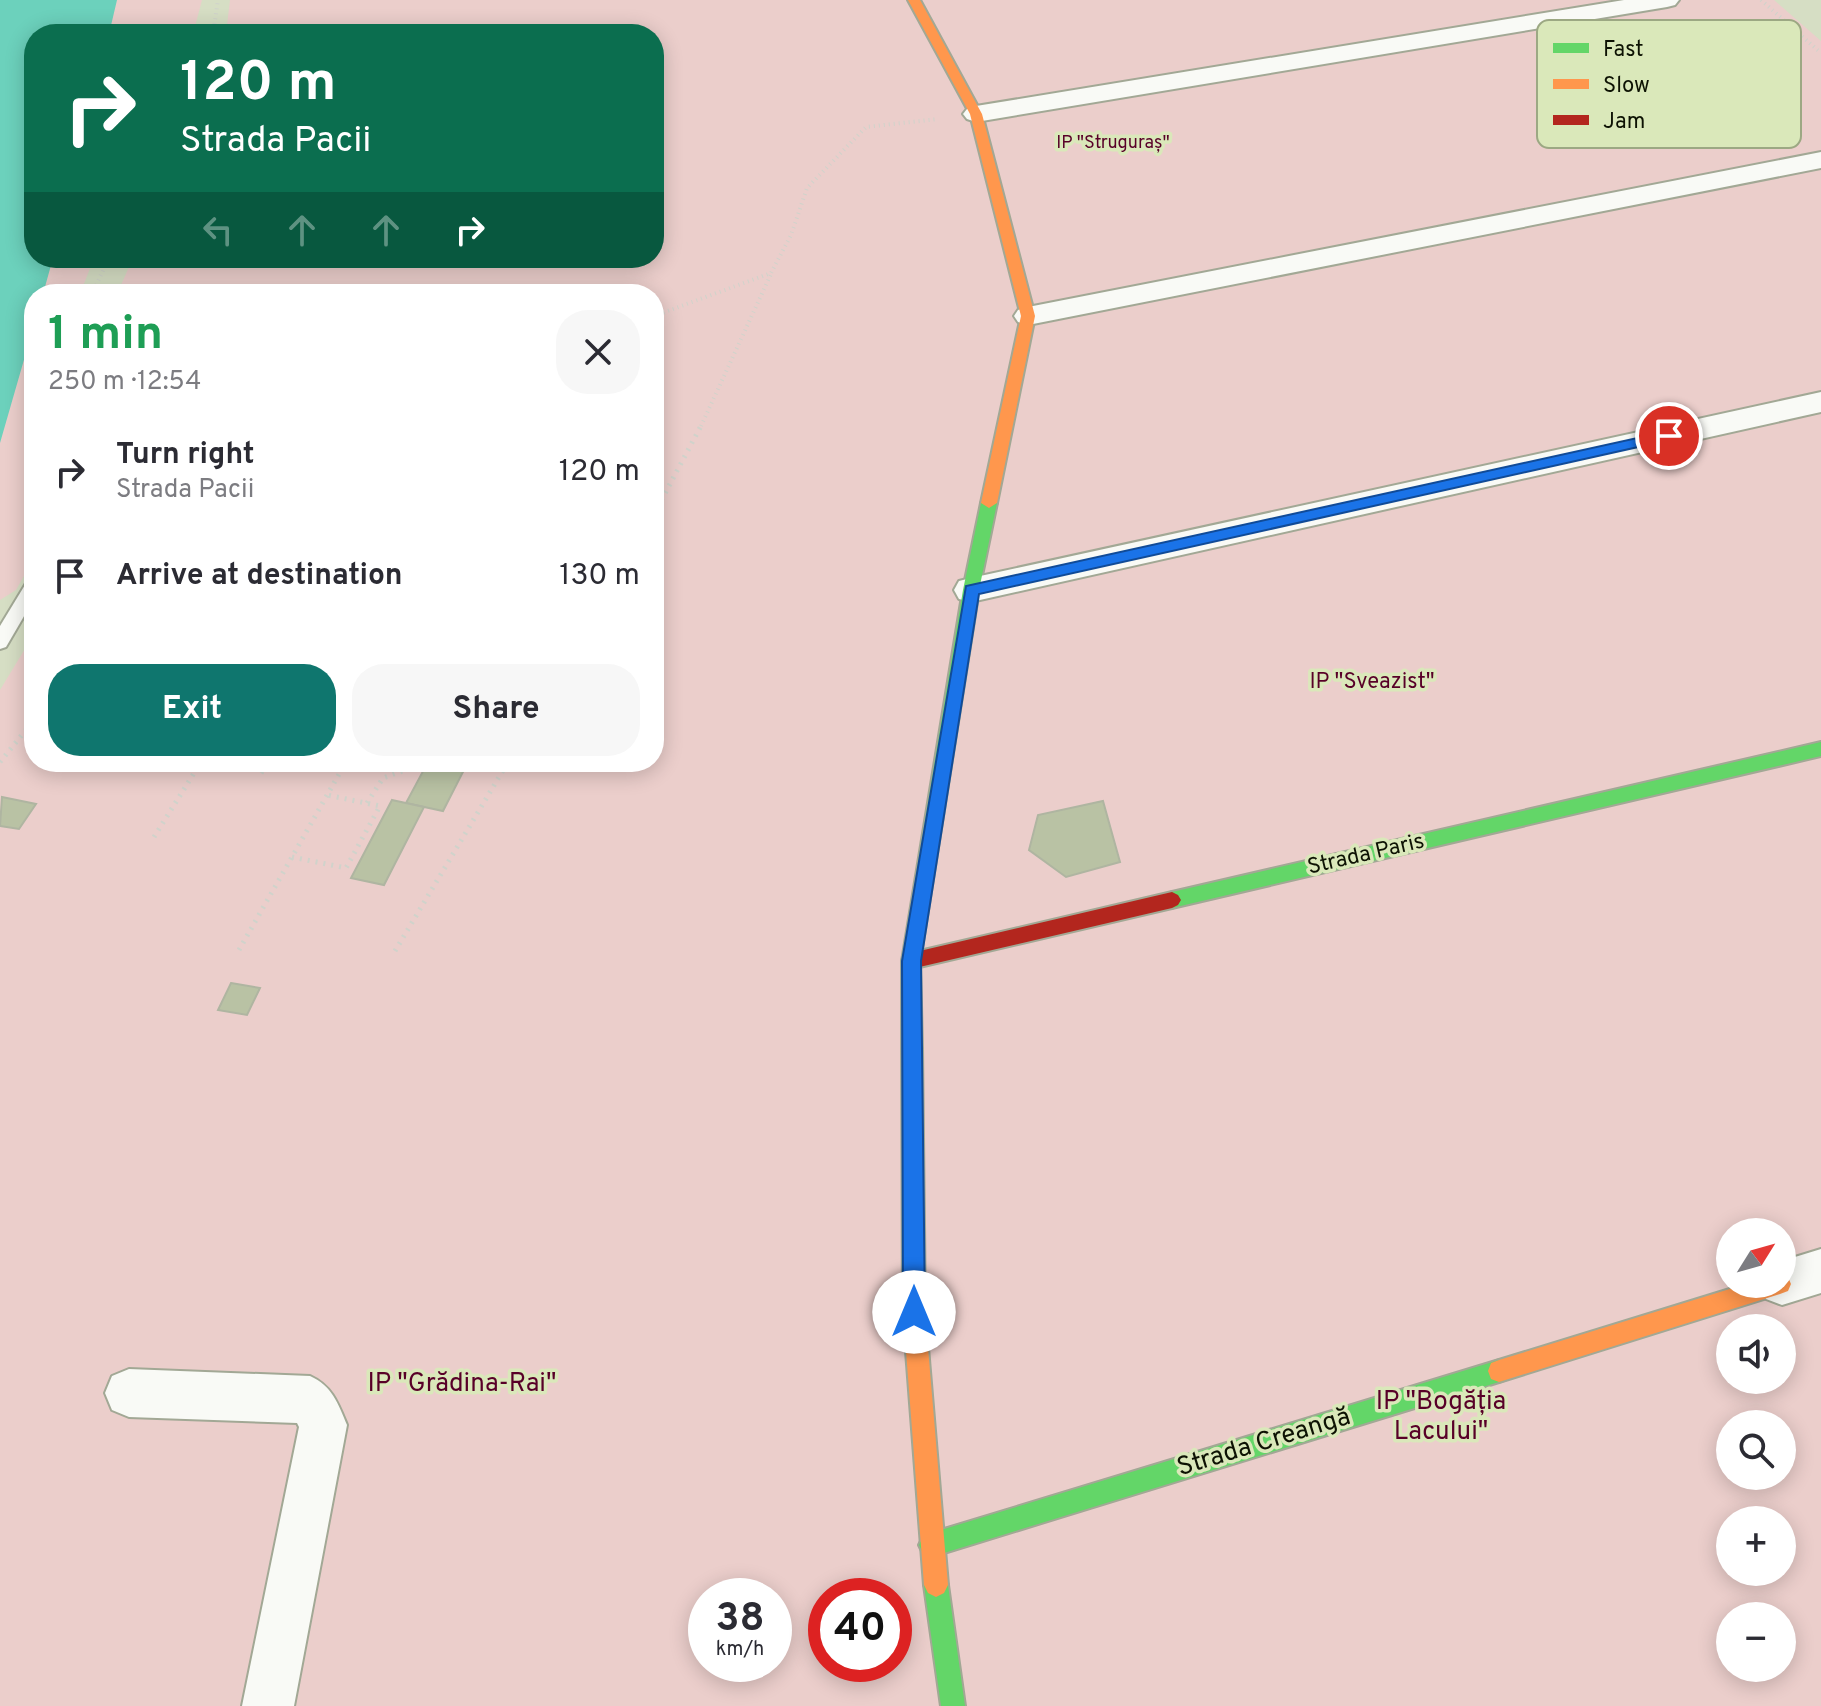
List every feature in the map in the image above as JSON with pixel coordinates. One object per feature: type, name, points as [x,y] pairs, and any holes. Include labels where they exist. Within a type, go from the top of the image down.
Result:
[{"type":"street","points":[[914,0],[976,114],[1028,316],[971,590],[911,961],[914,1312],[931,1545],[953,1706]]},
{"type":"street","points":[[1546,20],[1667,0]]},
{"type":"street","points":[[976,114],[1537,21]]},
{"type":"street","points":[[1028,316],[1821,160]]},
{"type":"street","points":[[971,590],[1821,402]]},
{"type":"street","name":"Strada Paris","points":[[911,961],[1821,749]]},
{"type":"street","name":"Strada Creangă","points":[[1796,1279],[1821,1271]]},
{"type":"street","name":"Strada Creangă","points":[[931,1545],[1735,1298]]},
{"type":"street","points":[[129,1393],[310,1400],[323,1425],[268,1706]]},
{"type":"lane","points":[[0,642],[24,601]]},
{"type":"path","points":[[214,24],[218,0]]},
{"type":"path","points":[[1761,0],[1784,20]]},
{"type":"path","points":[[1801,35],[1821,53]]},
{"type":"path","points":[[664,497],[687,457],[791,235],[807,188],[866,127],[976,114]]},
{"type":"path","points":[[664,312],[771,273]]},
{"type":"path","points":[[0,762],[24,732]]},
{"type":"path","points":[[154,837],[195,772]]},
{"type":"path","points":[[239,950],[340,772]]},
{"type":"path","points":[[367,803],[383,778],[400,772]]},
{"type":"path","points":[[395,951],[502,772]]},
{"type":"path","points":[[292,857],[346,868],[380,806],[327,795]]},
{"type":"green space","points":[[93,0],[202,0],[196,24],[88,24]]},
{"type":"green space","points":[[230,0],[1774,0],[1797,20],[1537,20],[1537,148],[1801,148],[1801,24],[1821,41],[1821,1706],[0,1706],[0,690],[24,650],[24,772],[664,772],[664,284],[121,284],[129,268],[664,268],[664,24],[227,24]]},
{"type":"green space","points":[[30,268],[90,268],[84,284],[25,284]]},
{"type":"green space","points":[[24,286],[24,576],[16,590],[0,600],[0,352]]},
{"type":"water","points":[[0,0],[117,0],[111,24],[24,24],[24,268],[50,268],[46,284],[24,284],[24,360],[0,443]]},
{"type":"building","points":[[423,772],[463,772],[443,811],[406,803]]},
{"type":"building","points":[[2,797],[36,804],[19,829],[0,826]]},
{"type":"building","points":[[392,800],[424,807],[384,885],[351,878]]},
{"type":"building","points":[[1103,801],[1120,862],[1066,877],[1029,850],[1038,815]]},
{"type":"building","points":[[231,983],[260,988],[247,1015],[218,1010]]},
{"type":"traffic: fast","points":[[912,1049],[911,961],[971,590],[989,503]]},
{"type":"traffic: fast","points":[[1172,900],[1821,749]]},
{"type":"traffic: fast","points":[[931,1545],[1499,1371]]},
{"type":"traffic: fast","points":[[936,1585],[953,1706]]},
{"type":"traffic: slow","points":[[914,0],[976,114],[1028,316],[989,503]]},
{"type":"traffic: slow","points":[[912,1049],[914,1312],[936,1585]]},
{"type":"traffic: slow","points":[[1499,1371],[1735,1298]]},
{"type":"traffic: jam","points":[[911,961],[1172,900]]},
{"type":"route","points":[[914,1312],[911,961],[971,590],[1669,436]]},
{"type":"park label","name":"IP \"Struguraș\"","points":[[1113,143]]},
{"type":"park label","name":"IP \"Sveazist\"","points":[[1372,682]]},
{"type":"park label","name":"IP \"Grădina-Rai\"","points":[[462,1384]]},
{"type":"park label","name":"IP \"Bogăția Lacului\"","points":[[1441,1417]]}]
